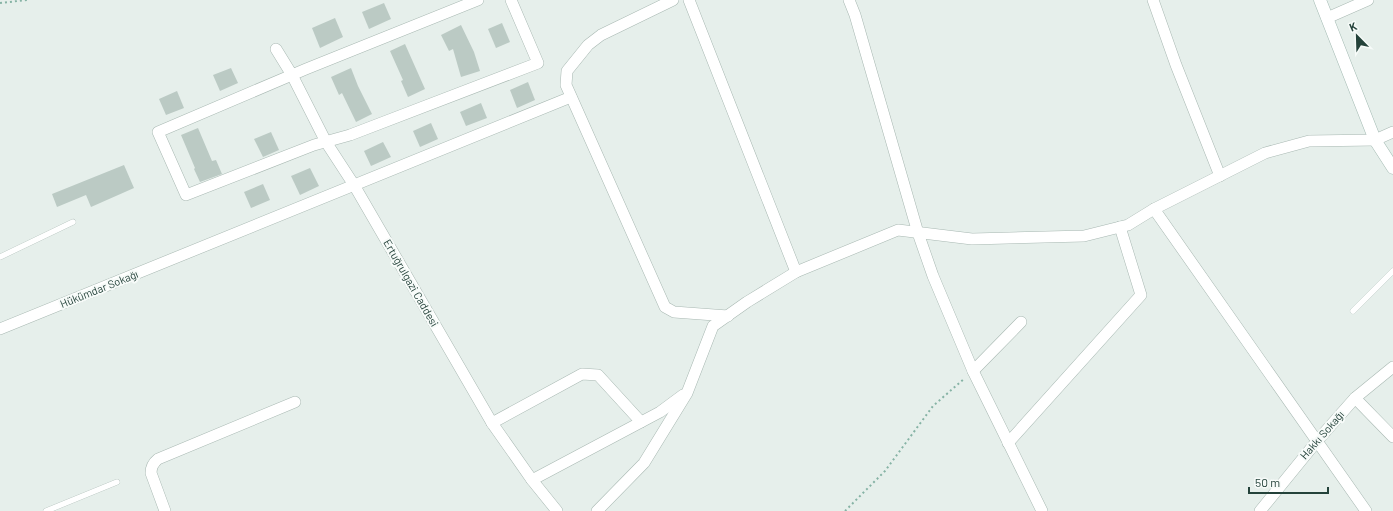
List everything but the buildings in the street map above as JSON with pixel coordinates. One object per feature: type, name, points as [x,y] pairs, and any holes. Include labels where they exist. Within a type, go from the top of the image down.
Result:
[{"type":"street","points":[[478,0],[292,75],[158,132],[186,195],[314,145],[350,135],[538,63],[511,0]]},
{"type":"street","points":[[673,0],[601,35],[588,45],[567,71],[566,85],[665,307],[674,312],[728,316]]},
{"type":"street","points":[[689,0],[796,272]]},
{"type":"street","points":[[849,0],[855,15],[918,233],[933,276],[973,371],[1042,511]]},
{"type":"street","points":[[1153,0],[1176,65],[1220,176]]},
{"type":"street","points":[[1320,0],[1376,140],[1393,168]]},
{"type":"street","points":[[1327,18],[1368,0]]},
{"type":"street","name":"Ertuğrulgazi Caddesi","points":[[276,49],[292,75],[326,142],[354,185],[492,423],[532,480],[557,511]]},
{"type":"street","name":"Hükümdar Sokağı","points":[[0,329],[572,97]]},
{"type":"street","points":[[597,511],[644,463],[687,393],[713,326],[747,302],[796,272],[898,230],[972,239],[1084,236],[1128,225],[1154,209],[1266,153],[1310,140],[1376,140],[1393,132]]},
{"type":"street","points":[[1154,209],[1366,511]]},
{"type":"street","points":[[1008,443],[1140,295],[1120,227]]},
{"type":"street","points":[[973,371],[1021,322]]},
{"type":"street","name":"Hakkı Sokağı","points":[[1265,509],[1317,441],[1355,398],[1393,367]]},
{"type":"street","points":[[492,423],[582,374],[598,375],[641,422]]},
{"type":"street","points":[[532,480],[660,412],[687,393]]},
{"type":"street","points":[[1355,398],[1393,437]]},
{"type":"street","points":[[165,511],[151,473],[154,461],[295,402]]},
{"type":"lane","points":[[0,257],[73,222]]},
{"type":"lane","points":[[1353,311],[1393,271]]},
{"type":"lane","points":[[46,511],[117,482]]},
{"type":"path","points":[[0,4],[27,0]]},
{"type":"path","points":[[845,511],[885,471],[933,406],[973,371]]}]
